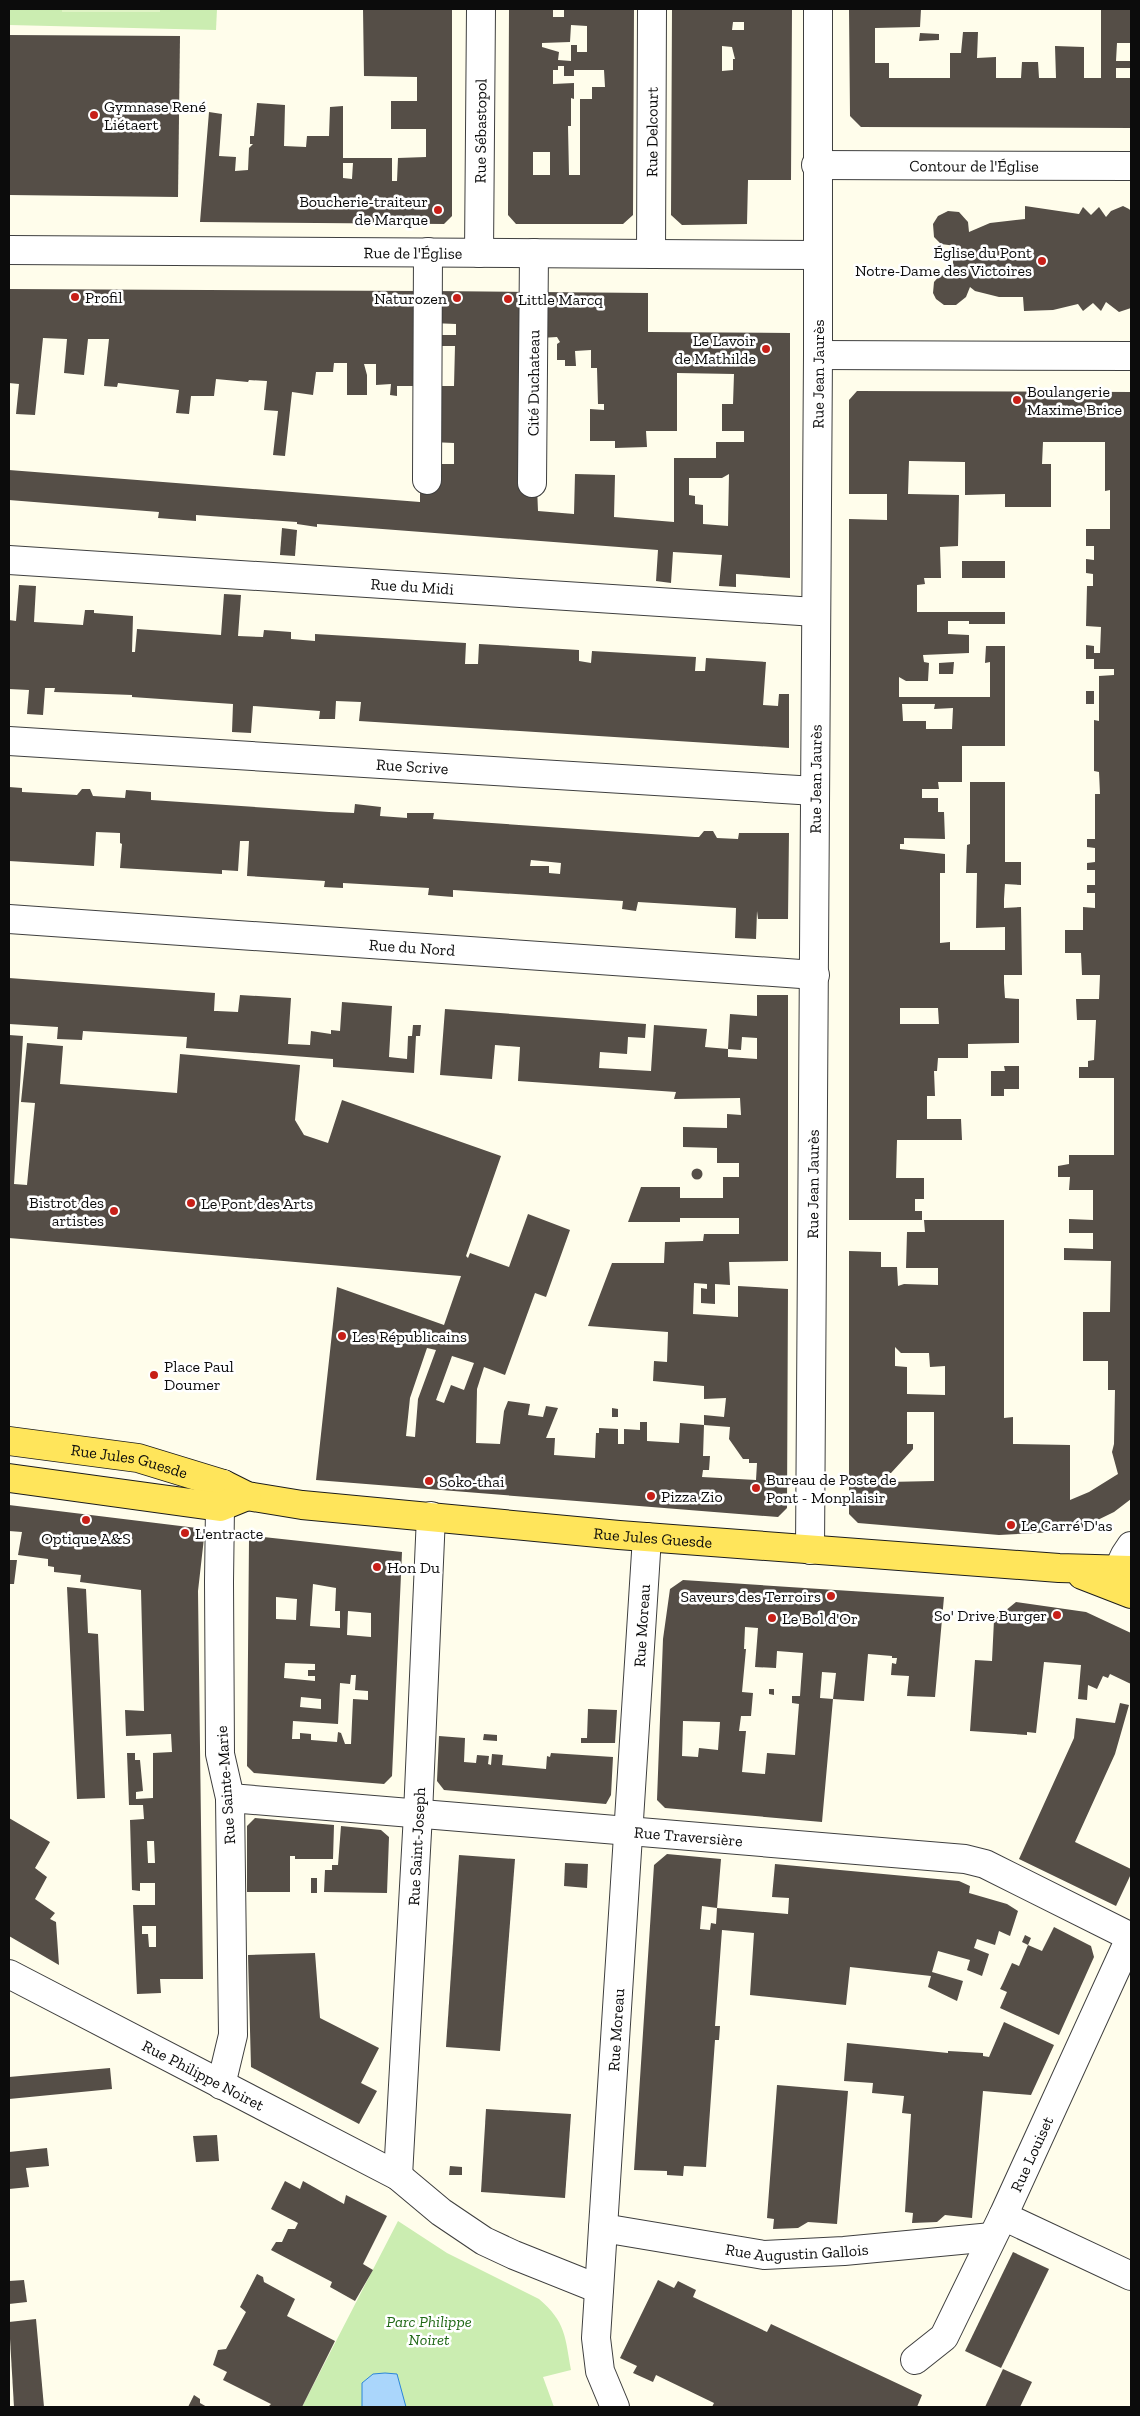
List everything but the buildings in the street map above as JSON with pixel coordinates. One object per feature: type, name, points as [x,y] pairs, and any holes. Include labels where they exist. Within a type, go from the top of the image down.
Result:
[{"type":"main road","name":"Rue Jules Guesde","points":[[9,1441],[138,1458],[221,1495]]},
{"type":"main road","name":"Rue Jules Guesde","points":[[9,1478],[247,1496],[302,1505],[647,1537],[1125,1573]]},
{"type":"street","name":"Rue Sébastopol","points":[[479,253],[481,9]]},
{"type":"street","name":"Rue Delcourt","points":[[651,254],[652,9]]},
{"type":"street","name":"Rue Jean Jaurès","points":[[810,1550],[815,975],[815,612],[818,355],[816,165],[818,9]]},
{"type":"street","name":"Contour de l'Église","points":[[816,165],[1131,166]]},
{"type":"street","name":"Rue de l'Église","points":[[9,250],[817,255]]},
{"type":"street","points":[[427,480],[428,252]]},
{"type":"street","name":"Cité Duchateau","points":[[532,483],[534,253]]},
{"type":"street","points":[[818,355],[1131,356]]},
{"type":"street","name":"Rue du Midi","points":[[9,560],[815,612]]},
{"type":"street","name":"Rue Scrive","points":[[9,741],[815,791]]},
{"type":"street","name":"Rue du Nord","points":[[9,919],[815,975]]},
{"type":"street","name":"Rue Sainte-Marie","points":[[221,1495],[220,1754],[230,1798],[234,2035],[221,2086]]},
{"type":"street","name":"Rue Saint-Joseph","points":[[398,2176],[418,1814],[431,1516]]},
{"type":"street","name":"Rue Moreau","points":[[615,2407],[600,2371],[597,2354],[599,2289],[647,1537]]},
{"type":"street","name":"Rue Traversière","points":[[230,1798],[965,1858],[985,1864],[1131,1937]]},
{"type":"street","name":"Rue Louiset","points":[[915,2360],[944,2338],[998,2226],[1131,1937]]},
{"type":"street","name":"Rue Philippe Noiret","points":[[9,1974],[221,2086],[398,2176]]},
{"type":"street","points":[[398,2176],[441,2212],[484,2241],[599,2289]]},
{"type":"street","points":[[998,2226],[1131,2276]]},
{"type":"street","name":"Rue Augustin Gallois","points":[[603,2228],[764,2255],[844,2251],[998,2226]]},
{"type":"green space","points":[[9,9],[217,9],[216,30],[9,25]]},
{"type":"green space","points":[[62,9],[160,9],[160,12],[62,12]]},
{"type":"green space","name":"Parc Philippe Noiret","points":[[398,2221],[447,2253],[539,2299],[555,2315],[563,2331],[571,2370],[543,2377],[554,2407],[302,2407]]},
{"type":"water","points":[[373,2374],[397,2374],[406,2407],[362,2407],[362,2383]]},
{"type":"place","name":"Gymnase René Liétaert","points":[[94,115]]},
{"type":"place","name":"Boucherie-traiteur de Marque","points":[[438,210]]},
{"type":"place","name":"Église du Pont Notre-Dame des Victoires","points":[[1042,261]]},
{"type":"place","name":"Profil","points":[[75,297]]},
{"type":"place","name":"Naturozen","points":[[457,298]]},
{"type":"place","name":"Little Marcq","points":[[508,299]]},
{"type":"place","name":"Le Lavoir de Mathilde","points":[[766,349]]},
{"type":"place","name":"Boulangerie Maxime Brice","points":[[1017,400]]},
{"type":"place","name":"Le Pont des Arts","points":[[191,1203]]},
{"type":"place","name":"Bistrot des artistes","points":[[114,1211]]},
{"type":"place","name":"Les Républicains","points":[[342,1336]]},
{"type":"place","name":"Place Paul Doumer","points":[[154,1375]]},
{"type":"place","name":"Soko-thai","points":[[429,1481]]},
{"type":"place","name":"Bureau de Poste de Pont - Monplaisir","points":[[756,1488]]},
{"type":"place","name":"Pizza Zio","points":[[651,1496]]},
{"type":"place","name":"Optique A&S","points":[[86,1520]]},
{"type":"place","name":"Le Carré D'as","points":[[1011,1525]]},
{"type":"place","name":"L'entracte","points":[[185,1533]]},
{"type":"place","name":"Hon Du","points":[[377,1567]]},
{"type":"place","name":"Saveurs des Terroirs","points":[[831,1596]]},
{"type":"place","name":"So' Drive Burger","points":[[1057,1615]]},
{"type":"place","name":"Le Bol d'Or","points":[[772,1618]]}]
